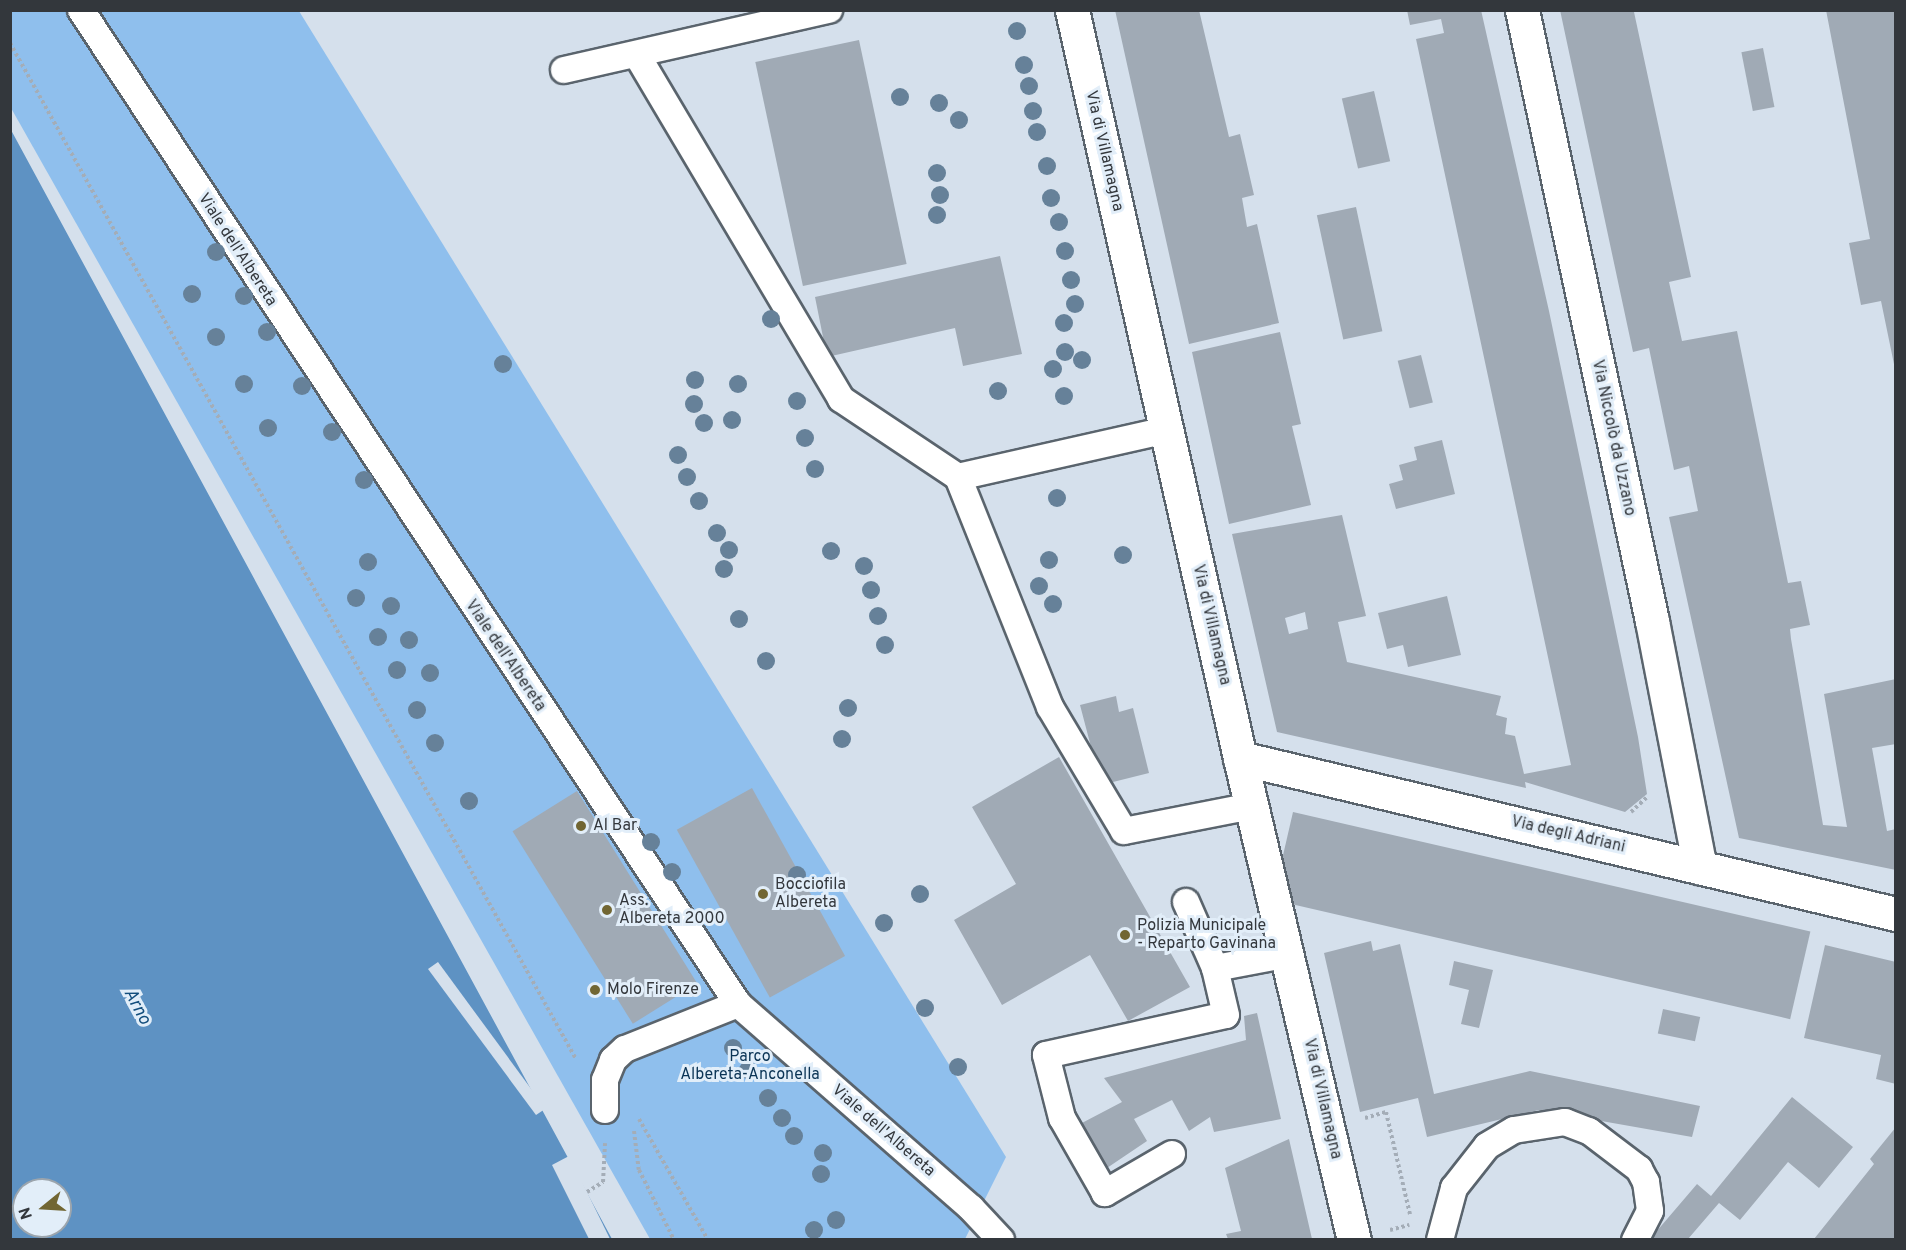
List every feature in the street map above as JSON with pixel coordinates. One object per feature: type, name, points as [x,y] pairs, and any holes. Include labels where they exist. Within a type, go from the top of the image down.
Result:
[{"type":"street","name":"Via di Villamagna","points":[[1072,10],[1251,806],[1289,954],[1354,1239]]},
{"type":"street","name":"Via Niccolò da Uzzano","points":[[1522,10],[1650,610],[1700,867]]},
{"type":"street","name":"Via degli Adriani","points":[[1240,758],[1896,914]]},
{"type":"lane","name":"Viale dell'Albereta","points":[[81,10],[738,1004],[971,1208],[1001,1239]]},
{"type":"lane","points":[[564,70],[829,10]]},
{"type":"lane","points":[[637,55],[841,399],[958,477],[1050,707],[1124,831],[1251,806]]},
{"type":"lane","points":[[958,477],[1167,430]]},
{"type":"lane","points":[[1172,1154],[1105,1193],[1062,1118],[1046,1055],[1226,1016],[1215,968],[1185,902]]},
{"type":"lane","points":[[1215,968],[1289,954]]},
{"type":"lane","points":[[604,1110],[605,1080],[613,1060],[626,1049],[738,1004]]},
{"type":"lane","points":[[1440,1239],[1454,1188],[1487,1146],[1514,1130],[1565,1122],[1589,1131],[1639,1169],[1647,1182],[1650,1211],[1635,1239]]},
{"type":"path","points":[[10,43],[604,1110],[605,1173],[600,1185],[587,1192]]},
{"type":"path","points":[[674,1239],[639,1170],[633,1142],[636,1113],[708,1239]]},
{"type":"green space","name":"Parco Albereta-Anconella","points":[[10,11],[299,11],[1006,1157],[965,1239],[650,1239],[11,108]]},
{"type":"water","name":"Arno","points":[[11,130],[612,1239],[11,1239]]},
{"type":"pier","points":[[438,962],[545,1109],[536,1115],[428,969]]},
{"type":"pier","points":[[569,1156],[610,1239],[589,1239],[552,1165]]},
{"type":"building","points":[[1115,10],[1199,10],[1229,137],[1240,134],[1254,195],[1242,198],[1247,227],[1257,224],[1279,323],[1189,344]]},
{"type":"building","points":[[1407,10],[1481,10],[1549,311],[1638,737],[1647,794],[1625,812],[1525,782],[1526,788],[1277,732],[1232,534],[1342,515],[1366,616],[1338,622],[1347,662],[1501,696],[1496,715],[1507,718],[1505,734],[1515,736],[1524,774],[1571,765],[1416,39],[1444,33],[1441,19],[1410,25]],"holes":[[[1305,612],[1308,629],[1289,634],[1285,618]]]},
{"type":"building","points":[[1560,10],[1639,10],[1634,12],[1691,277],[1669,282],[1682,341],[1737,331],[1788,583],[1801,581],[1810,625],[1790,629],[1823,825],[1847,827],[1824,694],[1896,679],[1896,744],[1872,748],[1887,831],[1896,829],[1896,870],[1739,838],[1669,517],[1698,511],[1689,466],[1674,470],[1649,348],[1633,352]]},
{"type":"building","points":[[1826,10],[1896,10],[1896,374],[1881,301],[1861,305],[1849,243],[1870,239]]},
{"type":"building","points":[[859,40],[907,264],[803,286],[755,62]]},
{"type":"building","points":[[1763,48],[1774,107],[1753,111],[1741,52]]},
{"type":"building","points":[[1374,91],[1390,161],[1358,169],[1342,98]]},
{"type":"building","points":[[1356,207],[1382,331],[1343,340],[1317,215]]},
{"type":"building","points":[[1000,256],[1022,354],[963,366],[955,328],[827,357],[815,297]]},
{"type":"building","points":[[1280,332],[1301,424],[1292,426],[1311,505],[1229,524],[1192,352]]},
{"type":"building","points":[[1421,355],[1433,403],[1410,408],[1398,361]]},
{"type":"building","points":[[1442,440],[1455,494],[1396,509],[1389,484],[1403,480],[1399,465],[1417,460],[1414,447]]},
{"type":"building","points":[[1447,596],[1461,655],[1408,667],[1403,645],[1387,649],[1378,613]]},
{"type":"building","points":[[1116,696],[1119,712],[1133,708],[1149,773],[1101,785],[1080,705]]},
{"type":"building","points":[[1059,757],[1190,987],[1128,1021],[1090,955],[1002,1005],[954,920],[1016,884],[972,807]]},
{"type":"building","name":"Bocciofila Albereta","points":[[752,788],[845,956],[770,998],[677,830]]},
{"type":"building","name":"Ass. Albereta 2000","points":[[577,791],[697,984],[633,1024],[513,831]]},
{"type":"building","points":[[1293,812],[1810,931],[1790,1019],[1273,900]]},
{"type":"building","points":[[1371,941],[1373,951],[1400,944],[1434,1094],[1530,1071],[1700,1106],[1692,1137],[1539,1110],[1427,1137],[1418,1098],[1360,1112],[1324,953]]},
{"type":"building","points":[[1825,945],[1896,962],[1896,1084],[1876,1079],[1881,1055],[1804,1038]]},
{"type":"building","points":[[1454,961],[1493,970],[1479,1028],[1461,1024],[1469,990],[1449,985]]},
{"type":"building","points":[[1663,1009],[1700,1017],[1695,1041],[1658,1033]]},
{"type":"building","points":[[1257,1013],[1281,1119],[1214,1132],[1210,1117],[1189,1131],[1172,1100],[1134,1119],[1147,1141],[1104,1170],[1080,1124],[1122,1102],[1104,1078],[1246,1040],[1244,1016]]},
{"type":"building","points":[[1792,1097],[1853,1147],[1819,1188],[1788,1162],[1740,1220],[1719,1203],[1688,1239],[1650,1239],[1697,1184],[1711,1196]]},
{"type":"building","points":[[1896,1127],[1896,1239],[1814,1239],[1874,1164],[1870,1159]]},
{"type":"building","points":[[1289,1139],[1312,1239],[1228,1239],[1226,1234],[1241,1231],[1225,1168]]},
{"type":"place","name":"Al Bar","points":[[581,826]]},
{"type":"place","name":"Bocciofila Albereta","points":[[763,894]]},
{"type":"place","name":"Ass. Albereta 2000","points":[[607,910]]},
{"type":"place","name":"Polizia Municipale - Reparto Gavinana","points":[[1125,935]]},
{"type":"place","name":"Molo Firenze","points":[[595,990]]}]
